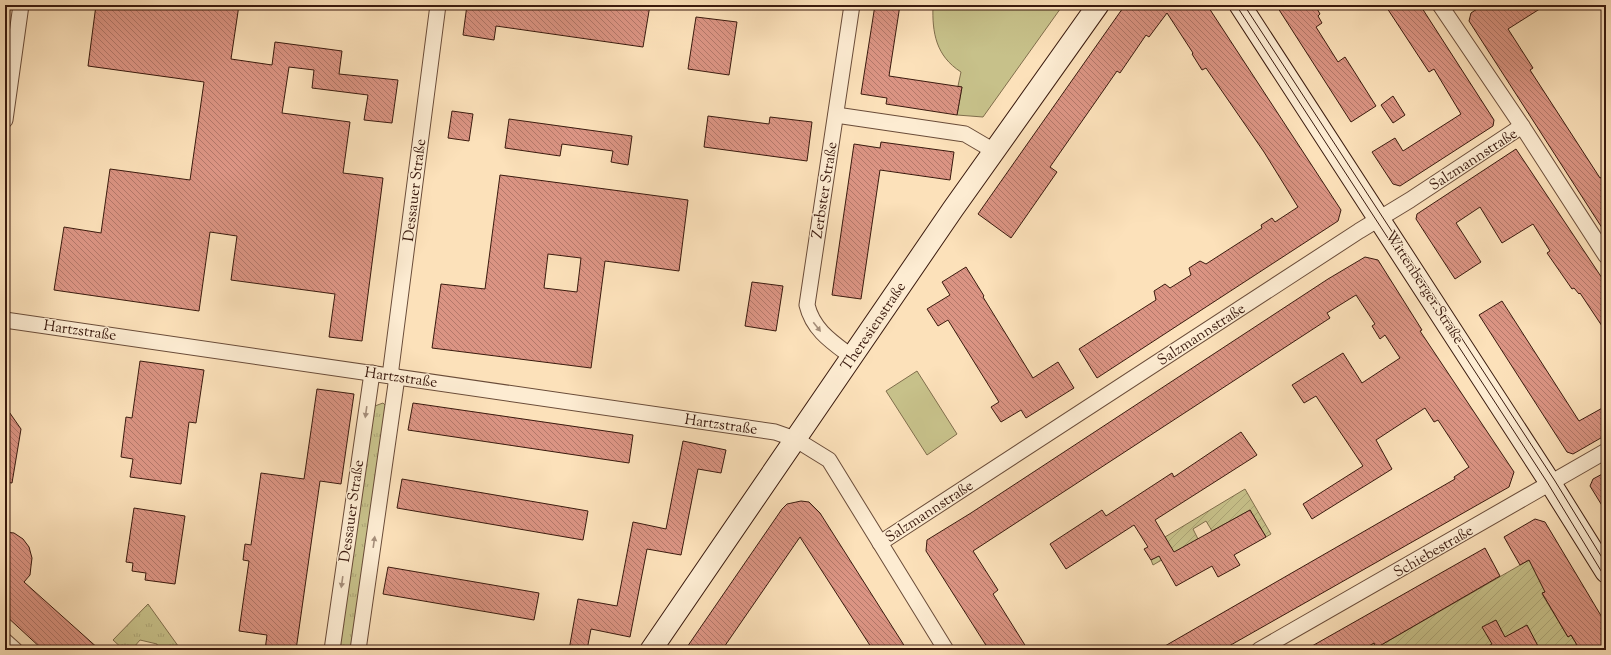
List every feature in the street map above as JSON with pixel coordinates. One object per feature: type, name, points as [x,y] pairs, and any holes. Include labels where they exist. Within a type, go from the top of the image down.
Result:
[{"type":"main road","name":"Theresienstraße","points":[[651,650],[994,151],[1098,5]]},
{"type":"main road","name":"Wittenberger Straße","points":[[1240,5],[1552,484],[1606,572]]},
{"type":"street","points":[[5,120],[21,5]]},
{"type":"street","name":"Dessauer Straße","points":[[358,650],[394,376],[438,5]]},
{"type":"street","name":"Zerbster Straße","points":[[852,5],[807,305],[810,316],[821,332],[852,357]]},
{"type":"street","points":[[1440,5],[1522,126],[1606,256]]},
{"type":"street","points":[[836,115],[965,134],[994,151]]},
{"type":"street","name":"Salzmannstraße","points":[[880,543],[1380,218],[1417,196],[1522,126]]},
{"type":"street","name":"Hartzstraße","points":[[5,320],[775,432],[795,439],[829,460],[946,650]]},
{"type":"street","name":"Dessauer Straße","points":[[332,650],[372,373]]},
{"type":"street","name":"Schiebestraße","points":[[1259,650],[1606,452]]},
{"type":"street","points":[[5,641],[14,650]]},
{"type":"green space","points":[[933,5],[1063,5],[983,117],[957,115],[962,87],[958,86],[961,72],[946,59],[937,43],[933,25]]},
{"type":"green space","points":[[917,371],[957,434],[927,455],[886,391]]},
{"type":"green space","points":[[383,403],[386,406],[353,650],[336,650],[372,407]]},
{"type":"green space","points":[[1245,489],[1271,534],[1266,537],[1250,510],[1212,531],[1206,521],[1193,529],[1198,539],[1153,565],[1151,560],[1171,548],[1165,537]]},
{"type":"green space","points":[[1529,560],[1548,590],[1542,594],[1568,637],[1571,635],[1580,650],[1362,650],[1374,643],[1376,648]]},
{"type":"green space","points":[[148,604],[181,650],[158,650],[157,644],[140,640],[134,647],[136,648],[134,650],[124,650],[113,640]]},
{"type":"building","points":[[96,5],[239,5],[231,59],[272,65],[275,42],[342,51],[339,74],[398,80],[392,123],[364,120],[368,95],[312,88],[314,70],[289,67],[282,113],[350,122],[343,173],[383,178],[362,341],[329,337],[335,294],[231,280],[237,236],[210,232],[199,311],[54,290],[64,227],[101,233],[110,169],[190,180],[204,82],[88,66]]},
{"type":"building","points":[[467,5],[650,5],[643,47],[496,26],[494,40],[463,35]]},
{"type":"building","points":[[875,5],[900,5],[889,76],[962,87],[957,115],[886,104],[887,98],[861,94]]},
{"type":"building","points":[[1125,5],[1207,5],[1341,210],[1338,221],[1097,378],[1079,349],[1156,300],[1154,291],[1165,284],[1170,288],[1191,275],[1189,268],[1200,261],[1206,264],[1262,228],[1261,225],[1272,218],[1275,222],[1298,207],[1264,152],[1206,68],[1202,70],[1192,54],[1193,53],[1167,13],[1149,37],[1146,35],[1120,73],[1117,71],[1050,167],[1057,172],[1011,238],[978,214]]},
{"type":"building","points":[[1276,5],[1315,5],[1320,14],[1318,16],[1322,23],[1316,27],[1338,62],[1345,57],[1376,106],[1351,122]]},
{"type":"building","points":[[1385,5],[1420,5],[1494,120],[1493,126],[1400,186],[1393,184],[1372,152],[1395,138],[1403,151],[1461,114],[1434,69],[1429,72]]},
{"type":"building","points":[[1483,5],[1546,5],[1508,29],[1533,68],[1530,70],[1600,178],[1606,174],[1606,234],[1469,21],[1471,13]]},
{"type":"building","points":[[696,17],[737,22],[729,75],[688,69]]},
{"type":"building","points":[[1393,96],[1405,115],[1393,123],[1381,105]]},
{"type":"building","points":[[452,111],[473,114],[469,141],[448,138]]},
{"type":"building","points":[[708,116],[769,124],[770,117],[812,122],[807,161],[704,147]]},
{"type":"building","points":[[509,119],[632,136],[628,165],[611,162],[613,151],[562,144],[560,156],[505,148]]},
{"type":"building","points":[[881,142],[954,152],[950,180],[880,170],[861,299],[832,295],[854,144],[880,148]]},
{"type":"building","points":[[1516,149],[1606,284],[1606,332],[1580,293],[1579,294],[1574,288],[1572,289],[1547,253],[1550,251],[1533,224],[1502,243],[1480,207],[1456,223],[1481,262],[1455,279],[1416,219],[1417,214]]},
{"type":"building","points":[[500,175],[688,200],[679,271],[605,261],[591,368],[432,348],[441,284],[485,289]],"holes":[[[548,254],[581,258],[577,292],[544,288]]]},
{"type":"building","points":[[1365,257],[1378,260],[1422,330],[1420,331],[1514,472],[1509,487],[1222,650],[1158,650],[1455,479],[1454,477],[1469,467],[1438,420],[1434,422],[1425,408],[1376,440],[1392,469],[1312,519],[1303,504],[1363,466],[1316,396],[1304,403],[1292,385],[1343,353],[1362,383],[1400,358],[1385,335],[1380,339],[1372,326],[1375,324],[1356,295],[1327,313],[1330,318],[973,551],[998,590],[993,594],[1028,650],[989,650],[926,551],[927,540],[971,513],[1328,279]]},
{"type":"building","points":[[966,267],[1033,378],[1058,362],[1074,388],[1026,418],[1021,410],[1001,422],[991,407],[999,402],[948,320],[938,326],[927,309],[950,295],[942,282]]},
{"type":"building","points":[[752,282],[783,286],[776,331],[745,326]]},
{"type":"building","points":[[1502,301],[1579,421],[1606,406],[1606,435],[1573,454],[1567,452],[1479,315]]},
{"type":"building","points":[[140,361],[204,370],[196,423],[189,422],[181,484],[130,477],[133,459],[121,457],[126,417],[132,418]]},
{"type":"building","points":[[317,389],[354,394],[341,484],[320,481],[296,650],[265,650],[267,635],[239,631],[249,561],[243,560],[245,544],[251,545],[261,473],[304,479]]},
{"type":"building","points":[[413,403],[633,435],[629,463],[408,430]]},
{"type":"building","points":[[5,406],[21,429],[12,483],[5,482]]},
{"type":"building","points":[[1241,432],[1257,455],[1155,520],[1174,552],[1250,510],[1266,537],[1234,555],[1240,565],[1218,577],[1212,566],[1176,586],[1159,556],[1151,560],[1144,549],[1148,547],[1134,525],[1066,569],[1050,544],[1102,510],[1106,516],[1172,473],[1174,477]]},
{"type":"building","points":[[683,441],[726,450],[721,473],[698,469],[681,555],[647,549],[630,637],[591,629],[587,650],[569,650],[578,599],[617,606],[633,522],[666,529]]},
{"type":"building","points":[[1606,472],[1606,512],[1590,486],[1593,479]]},
{"type":"building","points":[[402,479],[588,511],[583,540],[397,508]]},
{"type":"building","points":[[801,501],[809,502],[820,513],[907,650],[873,650],[800,537],[722,650],[685,650],[782,509],[787,504]]},
{"type":"building","points":[[134,508],[185,516],[175,584],[145,580],[146,573],[132,571],[133,563],[126,562]]},
{"type":"building","points":[[1535,519],[1545,522],[1606,624],[1606,650],[1580,650],[1571,635],[1568,637],[1542,593],[1545,592],[1529,560],[1520,565],[1504,537]]},
{"type":"building","points":[[5,532],[14,533],[23,539],[29,547],[32,558],[30,575],[24,582],[100,650],[43,650],[5,615]]},
{"type":"building","points":[[1485,548],[1500,576],[1376,648],[1374,643],[1362,650],[1305,650]]},
{"type":"building","points":[[388,567],[539,593],[534,620],[383,594]]},
{"type":"building","points":[[1496,620],[1505,637],[1527,625],[1538,646],[1530,650],[1481,650],[1492,644],[1482,627]]},
{"type":"tram line","points":[[1236,5],[1547,482],[1606,579]]},
{"type":"tram line","points":[[1244,5],[1555,481],[1606,564]]}]
